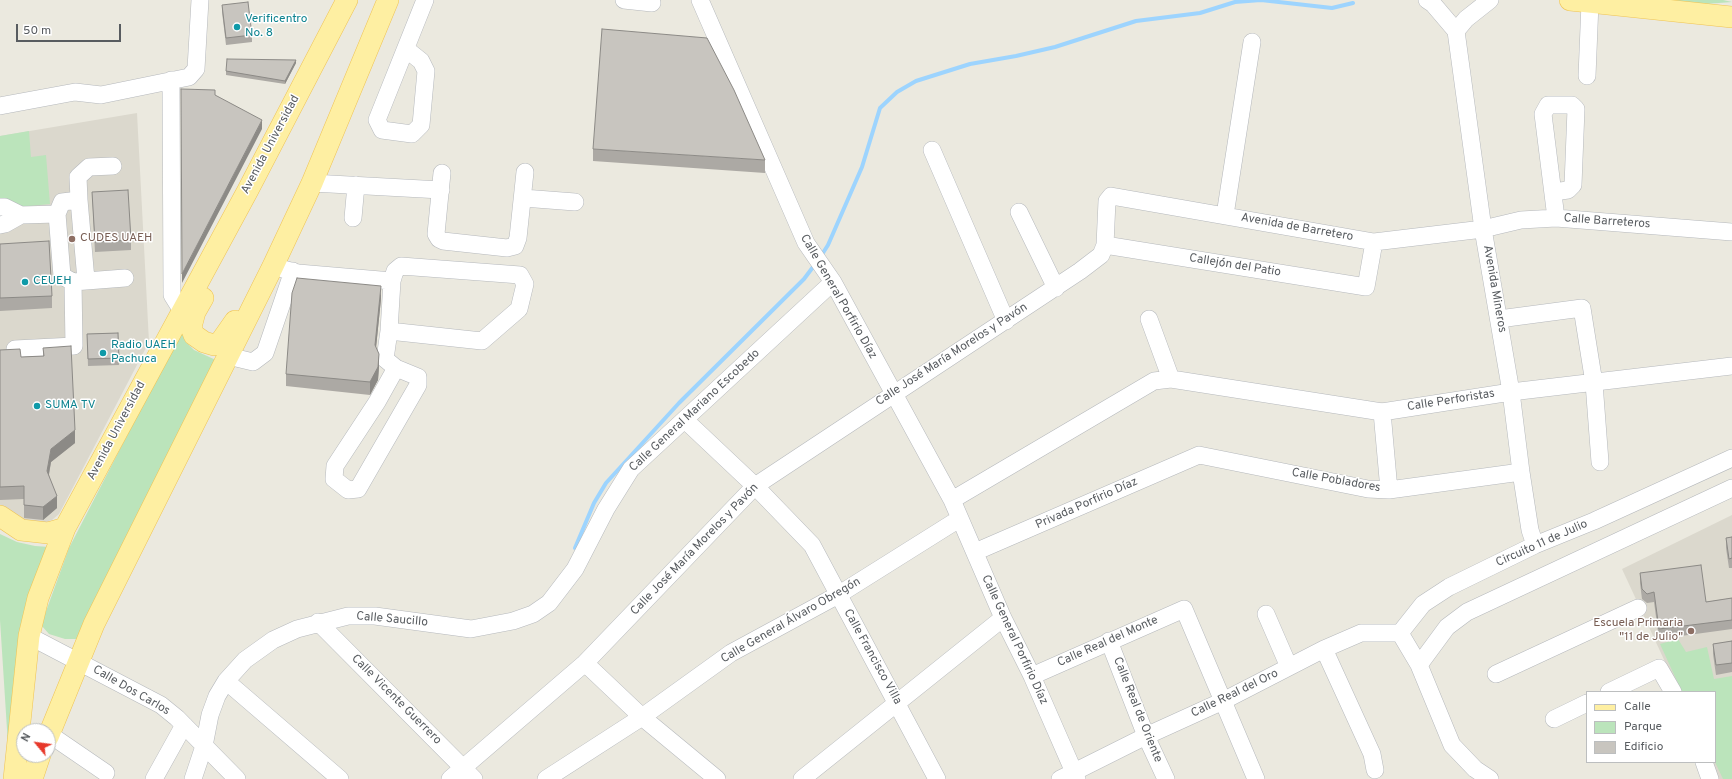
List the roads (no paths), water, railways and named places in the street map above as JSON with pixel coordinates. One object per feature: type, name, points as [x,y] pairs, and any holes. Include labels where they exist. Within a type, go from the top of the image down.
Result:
[{"type":"main road","name":"Avenida Universidad","points":[[14,779],[29,636],[38,598],[65,528],[248,190],[347,0]]},
{"type":"main road","points":[[54,723],[98,616],[228,356],[283,269],[312,183],[388,0]]},
{"type":"main road","points":[[1570,0],[1732,17]]},
{"type":"main road","points":[[1670,10],[1732,4]]},
{"type":"main road","points":[[248,190],[244,218],[195,312],[191,327],[194,335],[204,342],[214,344],[221,341],[252,292],[283,269]]},
{"type":"main road","points":[[0,516],[21,530],[48,533],[65,528]]},
{"type":"main road","points":[[32,779],[37,763]]},
{"type":"street","points":[[0,106],[75,92],[101,95],[189,77],[196,69],[200,0]]},
{"type":"street","points":[[406,49],[421,61],[426,71],[421,125],[412,134],[382,130],[377,120],[425,0]]},
{"type":"street","points":[[624,0],[652,3]]},
{"type":"street","name":"Calle General Porfirio Díaz","points":[[700,0],[806,243],[830,278],[952,500],[958,519],[975,552],[1003,618],[1032,676],[1070,776]]},
{"type":"street","points":[[1426,0],[1433,4],[1456,31],[1466,19],[1490,0]]},
{"type":"street","points":[[1587,76],[1590,2]]},
{"type":"street","name":"Avenida Mineros","points":[[1456,31],[1483,229],[1511,392],[1520,472],[1530,530],[1535,545]]},
{"type":"street","points":[[1225,215],[1252,42]]},
{"type":"street","points":[[171,80],[172,295],[182,311]]},
{"type":"street","points":[[1553,192],[1568,190],[1573,185],[1576,108],[1572,105],[1548,105],[1543,114],[1556,218]]},
{"type":"street","points":[[932,150],[1006,321]]},
{"type":"street","points":[[15,349],[74,346],[80,281],[78,177],[89,167],[113,166]]},
{"type":"street","points":[[312,183],[356,185],[442,181],[436,234],[439,239],[443,241],[507,248],[514,246],[518,238],[525,172]]},
{"type":"street","points":[[352,218],[356,185]]},
{"type":"street","name":"Avenida de Barretero","points":[[1103,250],[1107,201],[1110,196],[1374,242],[1483,229]]},
{"type":"street","points":[[522,198],[575,202]]},
{"type":"street","points":[[78,200],[62,202],[57,214],[62,276],[80,281],[125,278]]},
{"type":"street","points":[[0,207],[5,207],[21,215]]},
{"type":"street","points":[[1019,212],[1056,288]]},
{"type":"street","points":[[0,225],[5,224],[21,215],[57,214]]},
{"type":"street","name":"Calle Barreteros","points":[[1483,229],[1521,220],[1556,218],[1732,232]]},
{"type":"street","name":"Callejón del Patio","points":[[1103,250],[1366,287],[1374,242]]},
{"type":"street","name":"Calle José María Morelos y Pavón","points":[[450,779],[462,767],[585,663],[755,486],[1056,288],[1103,250]]},
{"type":"street","points":[[389,331],[482,341],[519,309],[525,284],[520,275],[401,266],[395,271],[392,281],[389,331],[385,359],[396,368],[418,377],[418,385],[358,489],[348,490],[334,479],[336,466],[377,402],[396,368]]},
{"type":"street","points":[[228,356],[253,362],[265,353],[283,269],[392,281]]},
{"type":"street","name":"Calle General Mariano Escobedo","points":[[513,621],[533,614],[549,603],[575,569],[606,510],[631,469],[685,420],[830,278]]},
{"type":"street","points":[[1499,318],[1582,308],[1594,383],[1600,462]]},
{"type":"street","points":[[952,500],[1154,381],[1171,379],[1149,319]]},
{"type":"street","name":"Calle Perforistas","points":[[1171,379],[1382,412],[1511,392],[1732,366]]},
{"type":"street","points":[[1382,412],[1389,490]]},
{"type":"street","name":"Calle Francisco Villa","points":[[685,420],[755,486],[812,545],[937,779]]},
{"type":"street","name":"Calle Pobladores","points":[[1199,455],[1368,489],[1389,490],[1520,472]]},
{"type":"street","name":"Privada Porfirio Díaz","points":[[975,552],[1199,455]]},
{"type":"street","name":"Circuito 11 de Julio","points":[[1400,634],[1423,604],[1449,587],[1535,545],[1594,521],[1732,458]]},
{"type":"street","points":[[1684,480],[1695,505]]},
{"type":"street","points":[[1419,665],[1447,627],[1468,612],[1732,488]]},
{"type":"street","name":"Calle General Álvaro Obregón","points":[[547,779],[642,717],[731,653],[838,595],[958,519]]},
{"type":"street","points":[[1496,674],[1638,608]]},
{"type":"street","name":"Calle Real del Monte","points":[[1032,676],[1184,609],[1222,701]]},
{"type":"street","points":[[1266,614],[1289,667]]},
{"type":"street","name":"Calle Saucillo","points":[[193,779],[204,746],[210,715],[217,696],[226,681],[245,660],[273,640],[297,629],[318,622],[348,616],[375,616],[471,629],[513,621]]},
{"type":"street","points":[[802,779],[1003,618]]},
{"type":"street","name":"Calle Vicente Guerrero","points":[[318,622],[474,779]]},
{"type":"street","name":"Calle Real del Oro","points":[[1070,776],[1146,736],[1222,701],[1324,649],[1361,634],[1400,634]]},
{"type":"street","points":[[1400,634],[1419,665],[1452,745],[1475,769],[1490,779]]},
{"type":"street","name":"Calle Dos Carlos","points":[[29,636],[161,705],[184,725],[237,779]]},
{"type":"street","name":"Calle Real de Oriente","points":[[1109,641],[1146,736],[1166,779]]},
{"type":"street","points":[[1324,649],[1372,754],[1375,770]]},
{"type":"street","points":[[585,663],[642,717],[717,779]]},
{"type":"street","points":[[1611,691],[1659,668],[1672,691]]},
{"type":"street","points":[[226,681],[340,779]]},
{"type":"street","points":[[1222,701],[1256,779]]},
{"type":"street","points":[[1554,718],[1586,703]]},
{"type":"street","points":[[154,779],[184,725]]},
{"type":"street","points":[[56,741],[106,773]]},
{"type":"street","points":[[1704,763],[1710,779]]},
{"type":"waterway","points":[[821,256],[828,245],[862,167],[880,108],[897,92],[916,81],[970,64],[1055,47],[1136,21],[1200,13],[1235,2],[1261,0],[1332,8],[1353,3]]},
{"type":"waterway","points":[[575,548],[594,503],[606,483],[679,403],[804,279],[816,263]]},
{"type":"place","name":"Verificentro No. 8","points":[[237,27]]},
{"type":"place","name":"CUDES UAEH","points":[[72,239]]},
{"type":"place","name":"CEUEH","points":[[25,282]]},
{"type":"place","name":"Radio UAEH Pachuca","points":[[103,353]]},
{"type":"place","name":"SUMA TV","points":[[37,406]]},
{"type":"place","name":"Escuela Primaria \"11 de Julio\"","points":[[1691,631]]}]
